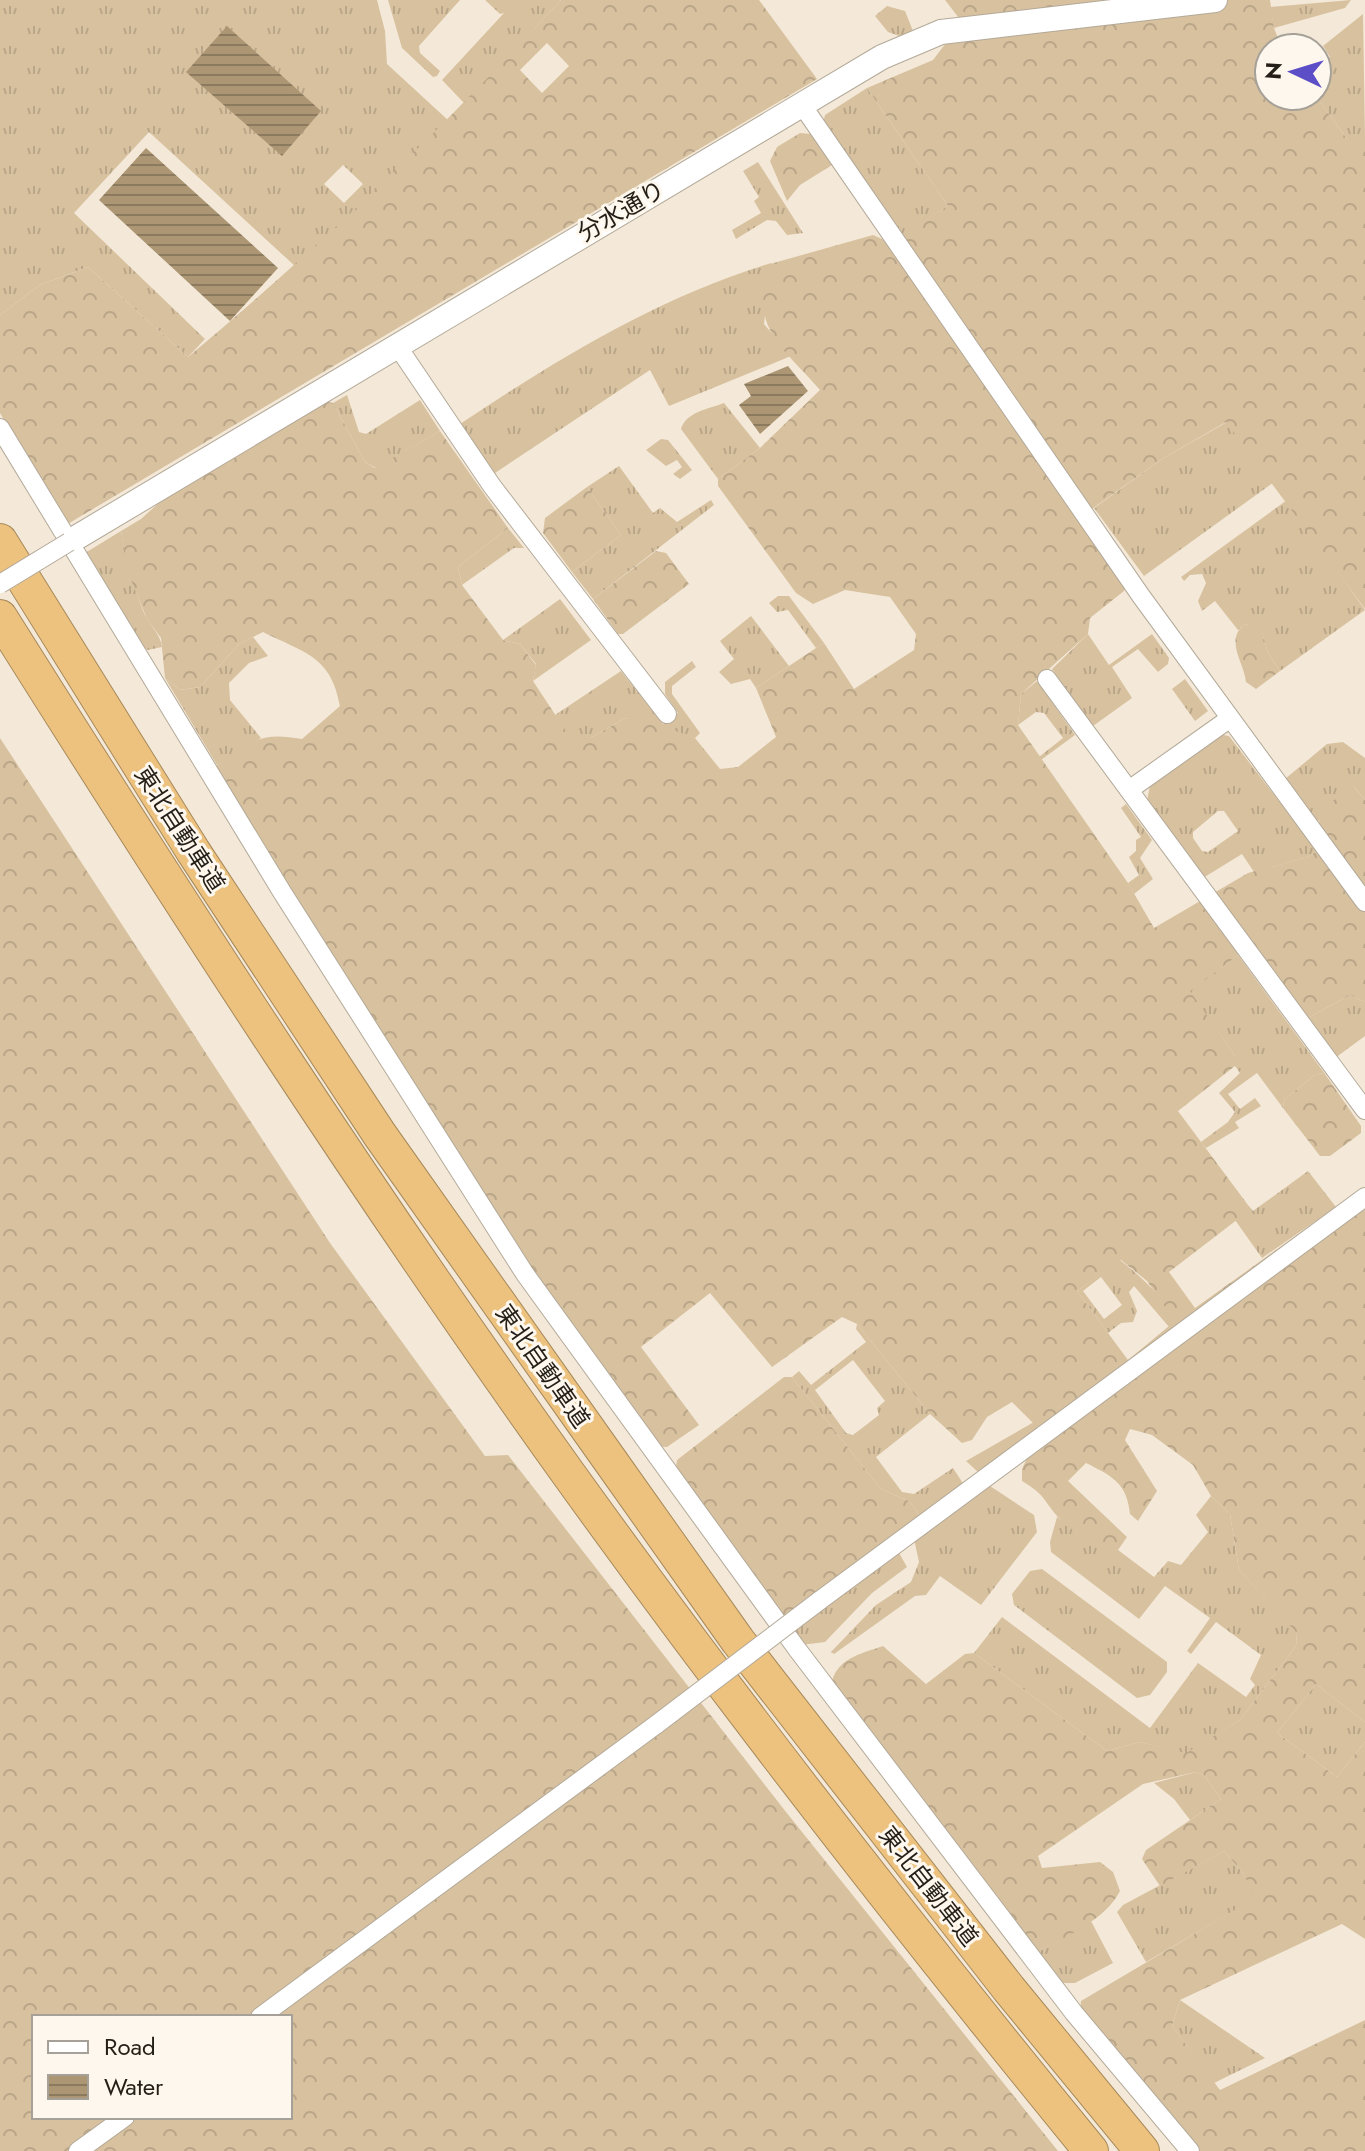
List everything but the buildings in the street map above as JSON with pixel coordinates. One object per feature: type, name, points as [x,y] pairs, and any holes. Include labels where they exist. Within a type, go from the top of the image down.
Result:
[{"type":"highway","name":"東北自動車道","points":[[0,541],[185,838],[380,1135],[738,1641],[1009,1989],[1142,2151]]},
{"type":"highway","name":"東北自動車道","points":[[0,617],[159,869],[344,1150],[570,1476],[754,1725],[982,2018],[1091,2151]]},
{"type":"street","name":"分水通り","points":[[69,542],[396,344],[882,57],[941,32],[1215,0]]},
{"type":"street","points":[[802,105],[1229,719],[1365,902]]},
{"type":"street","points":[[396,344],[492,486],[667,714]]},
{"type":"street","points":[[0,428],[282,892],[525,1274],[803,1657],[1074,2013],[1190,2151]]},
{"type":"street","points":[[0,584],[69,542]]},
{"type":"street","points":[[1047,679],[1365,1110]]},
{"type":"street","points":[[1129,790],[1229,719]]},
{"type":"street","points":[[263,2015],[1365,1197]]},
{"type":"street","points":[[78,2151],[122,2119]]},
{"type":"green space","points":[[0,0],[377,0],[385,31],[387,64],[449,121],[296,267],[149,132],[74,213],[205,339],[188,357],[88,267],[40,285],[0,315]],"holes":[[[343,165],[363,184],[344,203],[324,184]]]},
{"type":"green space","points":[[388,0],[460,0],[419,46],[420,53],[440,71],[437,76],[433,77],[402,48]]},
{"type":"green space","points":[[485,0],[561,0],[465,104],[442,80],[504,13],[500,14]]},
{"type":"green space","points":[[561,0],[759,0],[817,79],[66,525],[0,413],[0,315],[40,285],[88,267],[188,357],[334,228]],"holes":[[[547,43],[569,66],[542,93],[520,70]]]},
{"type":"green space","points":[[945,0],[1270,0],[1276,32],[1253,32],[1253,112],[1328,112],[1347,139],[1365,137],[1365,609],[1226,422],[1162,459],[1082,516],[1126,584],[1124,591],[1090,618],[1088,634],[1021,694],[1018,725],[1128,883],[1154,928],[1248,873],[1308,857],[1317,851],[1320,809],[1354,787],[1365,800],[1365,1002],[1350,995],[1306,1019],[1249,947],[1190,991],[1235,1056],[1235,1066],[1178,1111],[1248,1205],[1242,1216],[1169,1272],[1195,1308],[1336,1207],[1365,1204],[1365,1722],[1316,1684],[1277,1733],[1337,1777],[1365,1742],[1365,1939],[1342,1924],[1180,2000],[1172,2026],[1220,2090],[1365,2020],[1365,2151],[1196,2151],[1080,2011],[1081,2001],[1255,1898],[1243,1873],[1224,1851],[1160,1886],[1142,1859],[1146,1850],[1221,1799],[1204,1775],[1196,1772],[1143,1784],[1038,1856],[1042,1868],[1100,1862],[1113,1872],[1120,1891],[1094,1920],[1036,1953],[831,1687],[837,1670],[843,1664],[857,1655],[883,1646],[926,1684],[965,1654],[974,1653],[1107,1751],[1140,1742],[1186,1753],[1240,1720],[1296,1646],[1297,1633],[1239,1570],[1230,1514],[1211,1496],[1193,1465],[1152,1435],[1130,1429],[1125,1440],[1157,1491],[1138,1521],[1130,1514],[1126,1495],[1117,1482],[1086,1463],[1068,1481],[1127,1537],[1118,1550],[1102,1545],[1069,1528],[1039,1493],[1022,1481],[1022,1469],[1040,1430],[1012,1402],[987,1417],[972,1440],[962,1443],[930,1414],[857,1324],[842,1317],[772,1367],[710,1293],[641,1347],[699,1425],[667,1447],[651,1446],[529,1273],[215,775],[217,765],[256,740],[275,736],[302,739],[340,706],[330,676],[314,658],[263,632],[239,644],[200,687],[180,690],[165,678],[161,638],[147,619],[128,573],[121,531],[141,519],[180,484],[324,401],[333,403],[365,462],[375,468],[440,431],[508,528],[458,567],[462,585],[503,640],[520,644],[536,665],[533,681],[570,737],[591,738],[625,718],[651,722],[695,738],[720,769],[738,767],[776,737],[756,688],[816,648],[824,643],[854,689],[914,650],[916,634],[890,597],[845,590],[813,604],[796,593],[718,486],[718,479],[760,448],[820,390],[781,347],[766,320],[764,286],[770,264],[873,235],[889,242],[948,206],[867,88],[933,60],[962,22]],"holes":[[[1121,1260],[1147,1281],[1175,1321],[1128,1360],[1077,1291]]]},
{"type":"green space","points":[[1351,0],[1345,8],[1274,28],[1270,7]]},
{"type":"green space","points":[[887,6],[905,11],[913,31],[899,36],[888,32],[875,16]]},
{"type":"green space","points":[[1363,14],[1365,137],[1361,140],[1347,139],[1328,112],[1333,112],[1333,38]]},
{"type":"green space","points":[[867,88],[948,206],[899,237],[823,123],[825,115]]},
{"type":"green space","points":[[800,133],[811,134],[832,165],[800,185],[787,201],[770,161],[777,147]]},
{"type":"green space","points":[[758,162],[803,233],[787,235],[776,221],[767,220],[736,239],[732,230],[761,213],[754,201],[759,197],[743,171]]},
{"type":"green space","points":[[771,263],[764,324],[791,356],[669,406],[650,370],[495,473],[460,424],[610,332],[688,294]]},
{"type":"green space","points":[[347,395],[359,432],[366,434],[420,400],[440,431],[376,468],[365,462],[333,403]]},
{"type":"green space","points":[[724,403],[760,448],[718,479],[681,429],[693,415]]},
{"type":"green space","points":[[1227,422],[1274,482],[1144,576],[1094,508],[1162,459]]},
{"type":"green space","points":[[661,439],[668,440],[692,470],[680,479],[673,474],[682,467],[677,460],[666,466],[646,450]]},
{"type":"green space","points":[[619,466],[653,513],[660,508],[677,522],[711,500],[714,505],[593,599],[572,572],[621,535],[587,487]]},
{"type":"green space","points":[[587,487],[621,535],[572,572],[543,533],[545,518]]},
{"type":"green space","points":[[1287,500],[1365,610],[1280,671],[1268,653],[1261,629],[1245,624],[1238,630],[1215,601],[1202,611],[1198,601],[1206,583],[1202,574],[1190,575],[1184,581],[1181,577]]},
{"type":"green space","points":[[508,528],[524,548],[514,548],[462,585],[458,567]]},
{"type":"green space","points":[[121,531],[140,603],[162,647],[148,650],[140,645],[85,553]]},
{"type":"green space","points":[[656,551],[666,553],[689,584],[623,634],[618,634],[593,599]]},
{"type":"green space","points":[[778,596],[789,596],[824,643],[816,648],[788,610],[777,612],[769,603]]},
{"type":"green space","points":[[560,599],[591,640],[533,681],[536,664],[520,644],[503,640]]},
{"type":"green space","points":[[751,616],[789,666],[756,688],[750,679],[731,684],[719,672],[734,659],[720,641]]},
{"type":"green space","points":[[1245,624],[1261,628],[1268,653],[1280,671],[1256,689],[1246,682],[1237,652],[1236,637]]},
{"type":"green space","points":[[1088,634],[1109,665],[1152,634],[1169,658],[1168,664],[1158,672],[1138,649],[1112,667],[1132,698],[1093,726],[1052,669]]},
{"type":"green space","points":[[253,637],[268,656],[249,663],[229,683],[230,700],[261,738],[217,765],[165,678],[180,690],[200,687],[239,644]]},
{"type":"green space","points":[[692,661],[696,667],[672,686],[672,694],[700,733],[695,738],[625,718],[591,738],[570,738],[555,715],[621,671],[663,724],[678,713],[665,694],[665,682]]},
{"type":"green space","points":[[1185,679],[1208,711],[1195,721],[1172,689]]},
{"type":"green space","points":[[1037,681],[1075,735],[1041,760],[1039,757],[1063,738],[1044,713],[1036,712],[1018,725],[1021,694]]},
{"type":"green space","points":[[1218,734],[1229,736],[1317,851],[1308,857],[1254,872],[1242,854],[1203,878],[1147,801],[1150,785]],"holes":[[[1218,811],[1224,811],[1238,831],[1208,852],[1202,851],[1193,838],[1193,832]]]},
{"type":"green space","points":[[0,738],[330,1243],[485,1456],[508,1455],[786,1812],[1058,2151],[0,2151]]},
{"type":"green space","points":[[1343,742],[1365,758],[1365,800],[1355,788],[1317,822],[1285,779],[1327,744]]},
{"type":"green space","points":[[1126,804],[1152,840],[1140,858],[1153,879],[1134,894],[1128,883],[1139,875],[1129,857],[1136,851],[1136,840],[1141,837],[1121,808]]},
{"type":"green space","points":[[1238,955],[1325,1074],[1317,1073],[1284,1100],[1283,1108],[1257,1073],[1228,1094],[1240,1109],[1255,1098],[1261,1106],[1235,1122],[1239,1128],[1206,1148],[1201,1142],[1228,1122],[1235,1112],[1219,1093],[1240,1073],[1235,1066],[1235,1056],[1189,991]]},
{"type":"green space","points":[[1350,995],[1365,1002],[1365,1036],[1335,1058],[1306,1019]]},
{"type":"green space","points":[[1317,1073],[1325,1074],[1361,1126],[1361,1133],[1330,1156],[1320,1156],[1283,1108],[1284,1100]]},
{"type":"green space","points":[[1308,1171],[1336,1207],[1262,1258],[1235,1220],[1248,1205],[1253,1211]]},
{"type":"green space","points":[[1120,1260],[1165,1303],[1176,1321],[1169,1327],[1134,1286],[1129,1292],[1137,1311],[1133,1322],[1121,1323],[1108,1333],[1077,1291]],"holes":[[[1101,1277],[1122,1305],[1104,1319],[1083,1291]]]},
{"type":"green space","points":[[857,1324],[930,1414],[876,1457],[902,1492],[914,1494],[953,1468],[964,1485],[921,1517],[909,1501],[881,1489],[792,1377],[799,1371],[811,1385],[866,1342],[856,1329]],"holes":[[[853,1360],[885,1401],[877,1408],[879,1415],[853,1435],[846,1433],[815,1390]]]},
{"type":"green space","points":[[784,1377],[792,1377],[881,1489],[909,1501],[921,1517],[781,1619],[675,1475],[677,1460]]},
{"type":"green space","points":[[1034,1422],[1040,1430],[979,1473],[966,1461]]},
{"type":"green space","points":[[987,1484],[1034,1515],[1037,1532],[981,1605],[940,1576],[926,1595],[915,1596],[834,1654],[831,1652],[876,1605],[911,1582],[919,1562],[914,1539]]},
{"type":"green space","points":[[1211,1496],[1230,1514],[1239,1570],[1297,1632],[1296,1646],[1240,1720],[1186,1754],[1140,1742],[1107,1751],[974,1653],[1002,1617],[1150,1728],[1198,1663],[1246,1697],[1255,1685],[1250,1679],[1261,1655],[1216,1622],[1191,1654],[1187,1651],[1210,1618],[1165,1586],[1139,1619],[1051,1552],[1050,1542],[1057,1517],[1077,1532],[1118,1550],[1154,1577],[1168,1561],[1181,1565],[1208,1532],[1196,1515]]},
{"type":"green space","points":[[898,1551],[907,1567],[872,1593],[825,1642],[801,1645],[791,1632]]},
{"type":"green space","points":[[1042,1569],[1167,1662],[1167,1672],[1150,1695],[1137,1698],[1014,1605],[1012,1594],[1030,1571]]},
{"type":"green space","points":[[1316,1684],[1365,1722],[1365,1742],[1337,1777],[1277,1733]]},
{"type":"green space","points":[[1196,1772],[1204,1775],[1221,1799],[1190,1820],[1174,1799],[1154,1783]]},
{"type":"green space","points":[[1224,1851],[1243,1873],[1256,1898],[1146,1962],[1117,1912],[1123,1905]]},
{"type":"green space","points":[[1091,1921],[1113,1963],[1075,1983],[1062,1983],[1036,1953]]},
{"type":"green space","points":[[1180,2000],[1265,2058],[1214,2083],[1172,2026]]},
{"type":"water","points":[[227,26],[321,111],[282,156],[186,72]]},
{"type":"water","points":[[146,148],[278,268],[230,321],[99,200]]},
{"type":"water","points":[[788,366],[808,391],[760,434],[739,405],[751,396],[744,384]]}]
